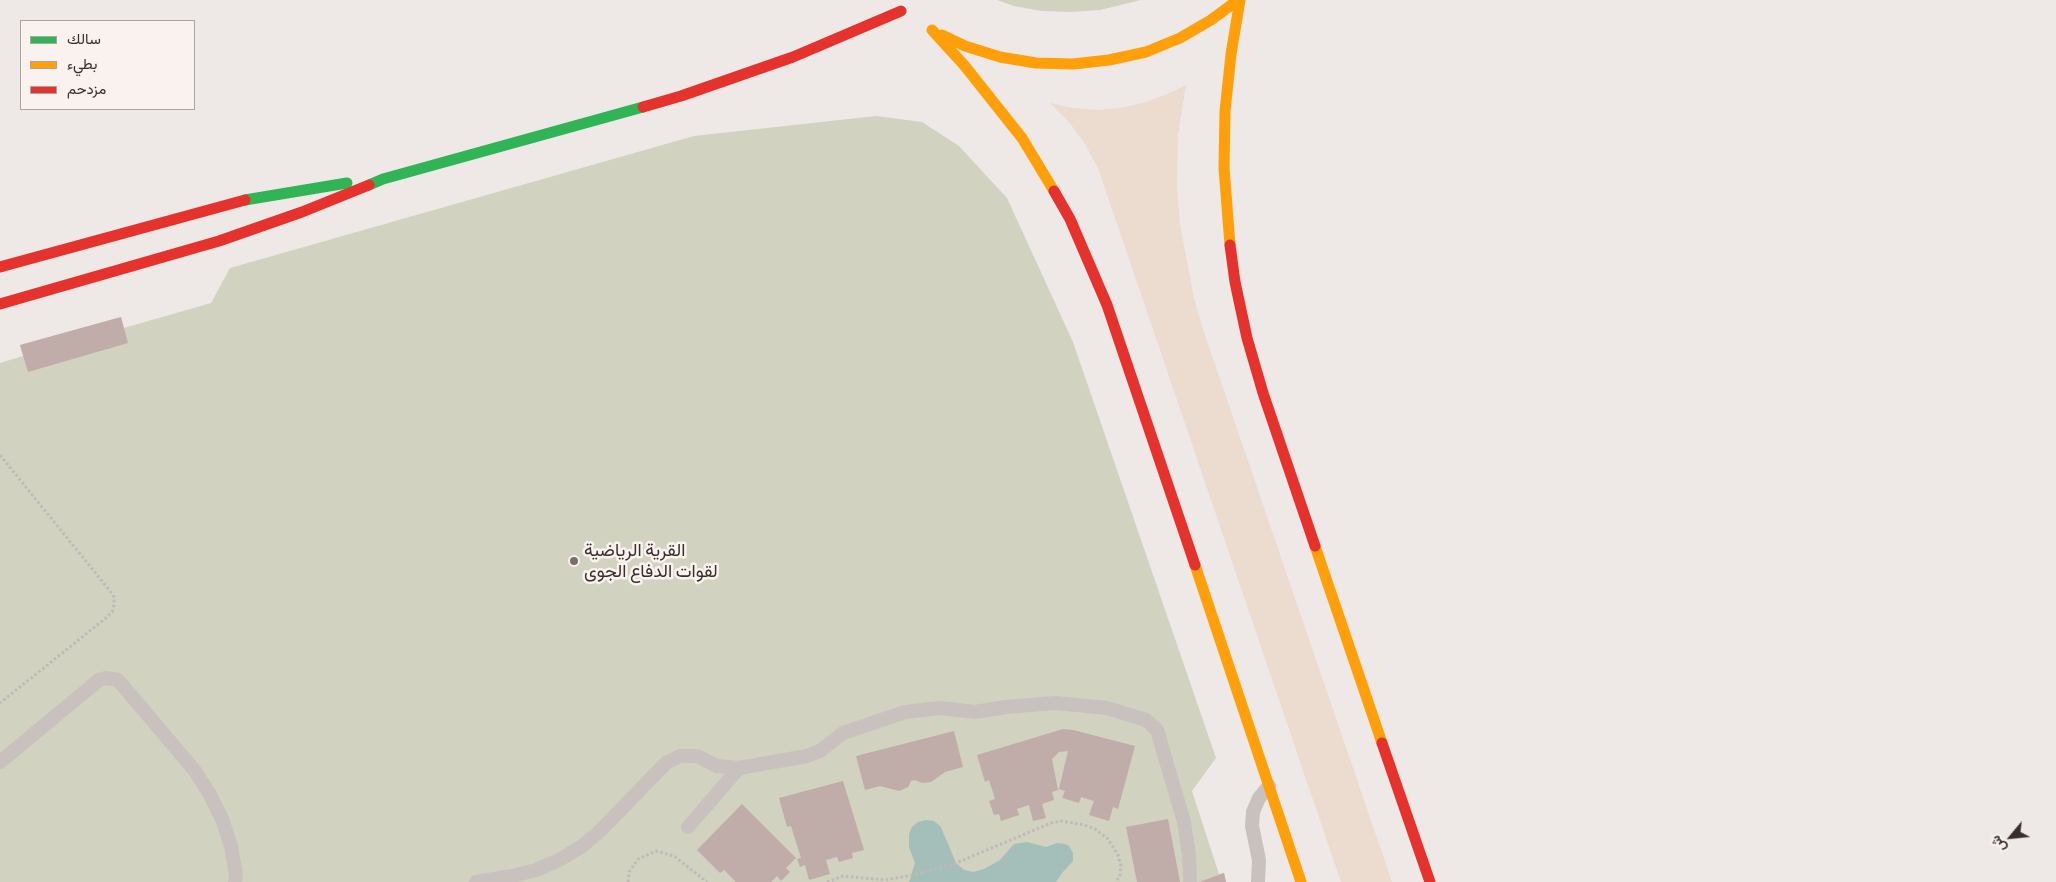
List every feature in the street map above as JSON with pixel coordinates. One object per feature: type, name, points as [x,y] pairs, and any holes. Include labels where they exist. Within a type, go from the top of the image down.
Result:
[{"type":"street","points":[[0,304],[95,272],[219,241],[302,212],[383,179],[690,93],[793,57],[905,13],[889,0]]},
{"type":"street","points":[[1239,0],[1211,20],[1180,38],[1146,52],[1110,60],[1082,63],[1036,63],[1000,57],[965,46],[928,28],[970,72],[1022,138],[1070,220],[1090,262],[1107,306],[1301,882]]},
{"type":"street","points":[[1239,0],[1225,111],[1224,168],[1235,282],[1247,338],[1263,393],[1430,882]]},
{"type":"street","points":[[0,267],[89,247],[254,198],[383,179]]},
{"type":"lane","points":[[0,762],[99,680],[106,678],[118,680],[196,771],[210,793],[222,819],[231,846],[236,875],[235,882]]},
{"type":"lane","points":[[476,882],[536,870],[559,860],[581,847],[600,831],[672,759],[688,754],[697,756],[717,766],[739,768],[806,756],[820,751],[834,738],[852,729],[905,712],[927,708],[975,712],[1006,707],[1055,703],[1107,708],[1146,720],[1152,725],[1160,736],[1184,822],[1189,855],[1190,882]]},
{"type":"lane","points":[[688,827],[739,768]]},
{"type":"lane","points":[[1258,882],[1259,872],[1252,826],[1253,812],[1259,798],[1268,786]]},
{"type":"path","points":[[0,455],[110,590],[114,597],[114,605],[112,612],[106,618],[0,704]]},
{"type":"path","points":[[827,882],[843,876],[884,880],[913,875],[956,863],[1051,823],[1072,821],[1095,829],[1114,846],[1121,866],[1116,882]]},
{"type":"path","points":[[628,882],[629,872],[638,859],[650,852],[656,851],[674,856],[708,882]]},
{"type":"green space","points":[[997,0],[1141,0],[1100,10],[1071,12],[1042,11],[1014,6]]},
{"type":"green space","name":"القرية الرياضية لقوات الدفاع الجوى","points":[[876,116],[922,122],[959,146],[1007,198],[1073,342],[1216,758],[1192,791],[1219,874],[1224,873],[1226,882],[0,882],[0,363],[23,356],[20,345],[121,317],[124,328],[211,303],[230,268],[694,136]]},
{"type":"sand","points":[[1186,85],[1178,135],[1177,187],[1180,224],[1194,299],[1392,882],[1341,882],[1098,168],[1085,144],[1069,122],[1050,103],[1073,108],[1097,110],[1120,108],[1143,103]]},
{"type":"water","points":[[934,821],[941,827],[956,863],[964,870],[973,872],[984,869],[1000,860],[1014,844],[1027,842],[1046,847],[1057,843],[1065,844],[1069,846],[1073,853],[1073,861],[1056,882],[909,882],[915,863],[909,847],[909,834],[912,827],[918,822]]},
{"type":"building","points":[[121,317],[128,343],[28,372],[20,345]]},
{"type":"building","points":[[1063,729],[1135,746],[1118,809],[1113,807],[1109,821],[1089,815],[1094,801],[1081,797],[1079,803],[1062,798],[1065,791],[1059,789],[1068,751],[1059,752],[1052,759],[1058,790],[1052,792],[1054,800],[1042,804],[1046,818],[1033,821],[1029,805],[1017,809],[1019,815],[1001,821],[999,814],[994,815],[989,801],[995,799],[989,780],[985,782],[977,755]]},
{"type":"building","points":[[954,731],[963,767],[945,772],[931,782],[911,781],[908,787],[899,791],[880,786],[865,790],[856,756]]},
{"type":"building","points":[[843,781],[864,850],[852,853],[853,858],[839,862],[837,857],[826,860],[830,874],[809,880],[805,865],[800,867],[797,859],[801,858],[791,826],[787,827],[779,798]]},
{"type":"building","points":[[742,804],[796,858],[786,868],[790,872],[781,881],[777,876],[771,882],[736,882],[724,870],[720,873],[697,850]]},
{"type":"building","points":[[1168,819],[1180,882],[1137,882],[1126,827]]},
{"type":"building","points":[[1224,873],[1226,882],[1199,882]]},
{"type":"traffic: fast","points":[[369,185],[383,179],[643,107]]},
{"type":"traffic: fast","points":[[245,200],[347,183]]},
{"type":"traffic: slow","points":[[942,35],[965,46],[1000,57],[1036,63],[1073,64],[1109,60],[1146,52],[1180,38],[1211,20],[1238,0]]},
{"type":"traffic: slow","points":[[1230,245],[1224,168],[1225,111],[1231,54],[1240,0]]},
{"type":"traffic: slow","points":[[932,30],[964,65],[1022,138],[1054,191]]},
{"type":"traffic: slow","points":[[1315,546],[1382,743]]},
{"type":"traffic: slow","points":[[1195,565],[1301,882]]},
{"type":"traffic: jam","points":[[643,107],[681,96],[793,57],[901,11]]},
{"type":"traffic: jam","points":[[0,304],[219,241],[302,212],[369,185]]},
{"type":"traffic: jam","points":[[1054,191],[1070,219],[1107,305],[1195,565]]},
{"type":"traffic: jam","points":[[0,267],[245,200]]},
{"type":"traffic: jam","points":[[1230,245],[1235,282],[1247,338],[1263,393],[1315,546]]},
{"type":"traffic: jam","points":[[1382,743],[1430,882]]},
{"type":"place","name":"القرية الرياضية لقوات الدفاع الجوى","points":[[574,561]]}]
